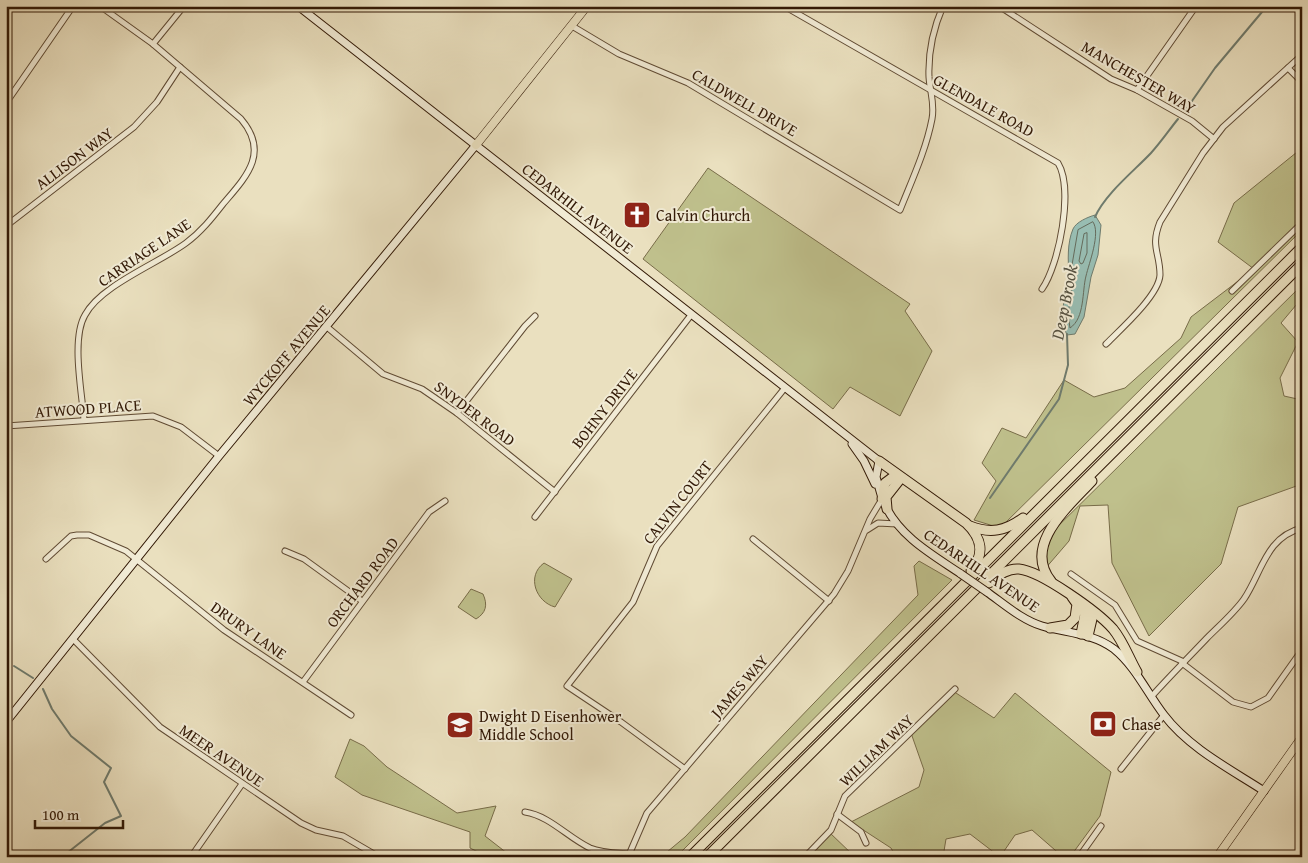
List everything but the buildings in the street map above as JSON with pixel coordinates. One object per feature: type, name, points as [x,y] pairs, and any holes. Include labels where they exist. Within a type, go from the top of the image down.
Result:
[{"type":"highway","points":[[690,857],[1302,247]]},
{"type":"highway","points":[[707,857],[1302,264]]},
{"type":"highway","points":[[1056,586],[1044,572],[1042,565],[1041,552],[1046,538],[1065,512],[1131,435]]},
{"type":"highway","points":[[879,461],[966,523],[987,531],[1008,528],[1022,520],[1073,475]]},
{"type":"highway","points":[[882,498],[884,483],[893,477],[901,478]]},
{"type":"highway","points":[[887,509],[886,496],[901,478]]},
{"type":"highway","points":[[935,612],[973,569],[980,557],[978,539],[966,523]]},
{"type":"highway","points":[[909,655],[989,583],[1006,571],[1025,570],[1085,604],[1114,631],[1136,672]]},
{"type":"highway","points":[[1050,628],[1068,625],[1075,618],[1077,604],[1071,596]]},
{"type":"highway","points":[[1071,596],[1080,604],[1085,614],[1085,635]]},
{"type":"highway","points":[[1085,604],[1092,618],[1085,635]]},
{"type":"main road","name":"CEDARHILL AVENUE","points":[[298,6],[784,389],[879,461],[876,477],[882,498]]},
{"type":"main road","name":"WYCKOFF AVENUE","points":[[6,722],[74,640],[219,456],[476,145],[587,6]]},
{"type":"main road","name":"CEDARHILL AVENUE","points":[[840,431],[864,461],[887,509],[897,524],[918,544],[1025,618],[1050,628],[1085,635],[1112,648],[1136,672],[1164,715],[1199,747],[1264,791]]},
{"type":"main road","points":[[1217,857],[1302,737]]},
{"type":"street","points":[[6,103],[73,6]]},
{"type":"street","name":"CARRIAGE LANE","points":[[84,420],[79,334],[88,309],[100,297],[173,252],[198,233],[244,180],[253,163],[253,140],[246,125],[153,44],[100,6]]},
{"type":"street","points":[[153,44],[184,6]]},
{"type":"street","name":"GLENDALE ROAD","points":[[784,6],[1053,158],[1061,168],[1064,186],[1062,220],[1053,268],[1042,289]]},
{"type":"street","points":[[932,90],[929,68],[931,40],[943,6]]},
{"type":"street","name":"MANCHESTER WAY","points":[[999,6],[1111,79],[1137,90],[1192,121],[1214,139]]},
{"type":"street","points":[[1137,90],[1196,6]]},
{"type":"street","name":"CALDWELL DRIVE","points":[[572,26],[620,54],[688,83],[900,210],[926,142],[932,118],[934,98],[932,90]]},
{"type":"street","points":[[1106,344],[1157,287],[1160,273],[1155,238],[1160,222],[1214,139],[1223,127],[1302,55]]},
{"type":"street","name":"ALLISON WAY","points":[[6,226],[31,205],[120,140],[154,105],[180,67]]},
{"type":"street","points":[[1288,68],[1302,82]]},
{"type":"street","points":[[1232,291],[1302,223]]},
{"type":"street","name":"BOHNY DRIVE","points":[[535,517],[691,315]]},
{"type":"street","points":[[457,413],[525,326],[535,316]]},
{"type":"street","name":"SNYDER ROAD","points":[[327,327],[383,374],[422,390],[457,413],[555,492]]},
{"type":"street","name":"CALVIN COURT","points":[[684,769],[622,722],[568,686],[633,602],[657,546],[784,389]]},
{"type":"street","name":"ATWOOD PLACE","points":[[6,426],[144,416],[163,418],[181,427],[219,456]]},
{"type":"street","name":"JAMES WAY","points":[[629,855],[646,813],[829,601],[844,579],[870,519],[882,498]]},
{"type":"street","name":"ORCHARD ROAD","points":[[303,682],[430,512],[445,501]]},
{"type":"street","points":[[866,530],[878,523],[897,524]]},
{"type":"street","points":[[1152,696],[1243,600],[1265,557],[1275,543],[1288,532],[1302,529]]},
{"type":"street","name":"DRURY LANE","points":[[46,559],[71,536],[83,534],[126,551],[224,630],[351,715]]},
{"type":"street","points":[[753,539],[829,601]]},
{"type":"street","points":[[285,551],[304,559],[362,601]]},
{"type":"street","points":[[1071,574],[1114,605],[1137,641],[1183,662],[1234,702],[1251,707],[1268,698],[1302,650]]},
{"type":"street","name":"MEER AVENUE","points":[[74,640],[150,719],[301,823],[316,830],[343,836],[379,857]]},
{"type":"street","name":"WILLIAM WAY","points":[[805,857],[831,830],[845,796],[955,689]]},
{"type":"street","points":[[1121,769],[1164,715]]},
{"type":"street","points":[[191,857],[242,784]]},
{"type":"street","points":[[525,812],[538,814],[589,847],[606,853],[629,855]]},
{"type":"street","points":[[837,814],[861,832],[866,843]]},
{"type":"street","points":[[1079,857],[1101,826]]},
{"type":"green space","points":[[1302,148],[1302,230],[1000,528],[974,520],[996,481],[982,463],[1002,428],[1026,438],[1064,380],[1094,397],[1125,388],[1181,338],[1191,317],[1254,269],[1218,242],[1234,203]]},
{"type":"green space","points":[[708,168],[910,304],[905,311],[932,351],[900,416],[850,387],[833,409],[643,259]]},
{"type":"green space","points":[[1302,285],[1302,298],[1281,323],[1298,342],[1280,378],[1284,396],[1302,400],[1302,484],[1238,507],[1221,564],[1149,636],[1112,563],[1108,505],[1080,506],[1069,541],[1044,570],[1042,542]]},
{"type":"green space","points":[[919,561],[952,580],[676,857],[661,857],[685,837],[918,595],[914,566]]},
{"type":"green space","points":[[544,563],[572,579],[555,607],[543,600],[536,588],[535,575]]},
{"type":"green space","points":[[471,589],[483,594],[485,602],[484,611],[476,619],[458,607]]},
{"type":"green space","points":[[953,691],[994,718],[1015,693],[1111,772],[1100,816],[1070,857],[1063,857],[1032,830],[1015,835],[1000,857],[970,834],[946,839],[943,857],[896,857],[891,848],[851,822],[919,787],[924,770],[911,733]]},
{"type":"green space","points":[[350,739],[364,746],[387,767],[457,813],[496,806],[485,836],[512,857],[488,857],[470,848],[470,832],[362,795],[335,777]]},
{"type":"green space","points":[[829,832],[854,857],[818,857],[812,849]]},
{"type":"water","points":[[1095,215],[1101,225],[1098,255],[1091,277],[1084,317],[1075,334],[1067,335],[1063,324],[1063,313],[1069,277],[1068,258],[1070,240],[1073,229],[1077,224]]},
{"type":"waterway","name":"Deep Brook","points":[[1185,111],[1215,68],[1267,6]]},
{"type":"waterway","name":"Deep Brook","points":[[1095,217],[1113,191],[1151,153],[1178,119]]},
{"type":"waterway","name":"Deep Brook","points":[[990,498],[1059,399],[1068,365],[1067,334]]},
{"type":"waterway","points":[[14,666],[33,678]]},
{"type":"waterway","points":[[43,689],[52,709],[71,736],[111,768],[104,782],[121,816],[105,823],[62,857]]},
{"type":"place","name":"Calvin Church","points":[[637,215]]},
{"type":"place","name":"Chase","points":[[1103,724]]},
{"type":"place","name":"Dwight D Eisenhower Middle School","points":[[460,725]]}]
